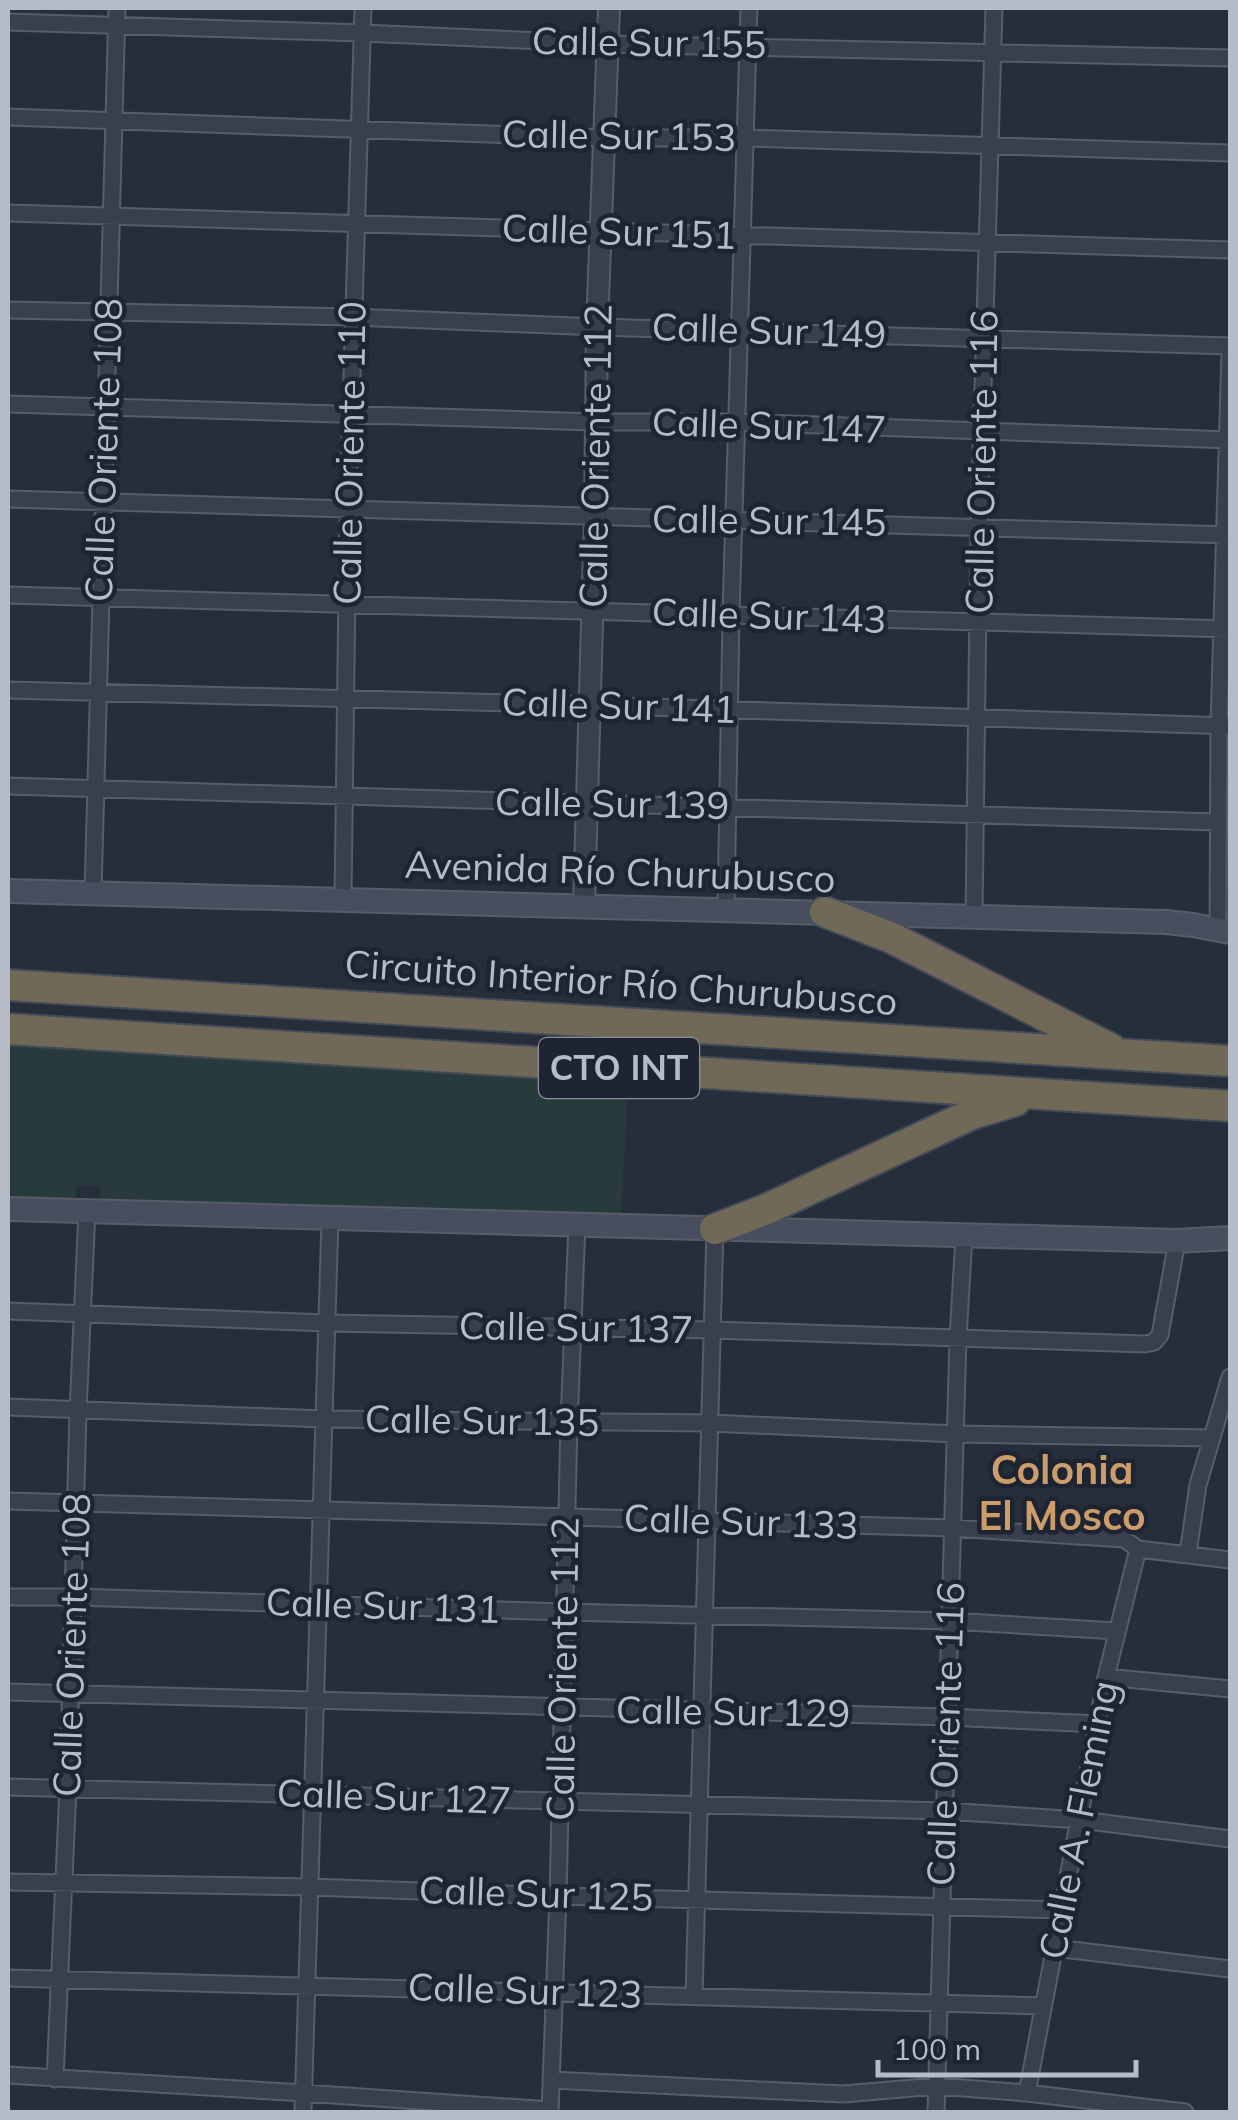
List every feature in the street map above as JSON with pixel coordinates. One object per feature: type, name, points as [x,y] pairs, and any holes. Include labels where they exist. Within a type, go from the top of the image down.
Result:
[{"type":"highway","points":[[825,912],[892,938],[1122,1055]]},
{"type":"highway","name":"Circuito Interior Río Churubusco","points":[[8,985],[1230,1062]]},
{"type":"highway","name":"CTO INT","points":[[8,1030],[1230,1106]]},
{"type":"highway","points":[[714,1230],[972,1114],[1042,1094]]},
{"type":"main road","name":"Avenida Río Churubusco","points":[[8,891],[1166,922],[1224,931]]},
{"type":"main road","points":[[8,1209],[964,1236],[1178,1241],[1230,1238]]},
{"type":"street","name":"Calle Oriente 108","points":[[93,893],[116,8]]},
{"type":"street","name":"Calle Oriente 110","points":[[343,899],[350,414],[364,8]]},
{"type":"street","name":"Calle Oriente 112","points":[[584,905],[610,8]]},
{"type":"street","points":[[726,909],[750,8]]},
{"type":"street","name":"Calle Oriente 116","points":[[974,917],[979,526],[994,8]]},
{"type":"street","name":"Calle Sur 155","points":[[8,22],[608,44],[1230,58]]},
{"type":"street","name":"Calle Sur 153","points":[[8,117],[605,138],[745,138],[1230,153]]},
{"type":"street","name":"Calle Sur 151","points":[[8,213],[1230,250]]},
{"type":"street","name":"Calle Sur 149","points":[[8,310],[353,317],[1230,348]]},
{"type":"street","points":[[1224,931],[1217,822],[1225,726],[1230,348]]},
{"type":"street","name":"Calle Sur 147","points":[[8,404],[596,422],[736,422],[1229,440]]},
{"type":"street","name":"Calle Sur 145","points":[[8,499],[1228,534]]},
{"type":"street","name":"Calle Sur 143","points":[[8,595],[1226,629]]},
{"type":"street","name":"Calle Sur 141","points":[[8,690],[1225,726]]},
{"type":"street","name":"Calle Sur 139","points":[[8,786],[1217,822]]},
{"type":"street","name":"Calle Oriente 108","points":[[55,2078],[87,1212]]},
{"type":"street","points":[[303,2112],[330,1218]]},
{"type":"street","name":"Calle Oriente 112","points":[[550,2112],[578,1226]]},
{"type":"street","points":[[694,1996],[714,1230]]},
{"type":"street","name":"Calle Oriente 116","points":[[936,2112],[964,1236]]},
{"type":"street","name":"Calle Sur 137","points":[[8,1311],[1146,1344],[1160,1335],[1178,1241]]},
{"type":"street","points":[[1188,1553],[1198,1485],[1230,1377]]},
{"type":"street","name":"Calle Sur 135","points":[[8,1407],[324,1420],[710,1424],[956,1434],[1210,1438]]},
{"type":"street","name":"Calle Sur 133","points":[[8,1501],[953,1528],[1124,1539],[1138,1549],[1230,1560]]},
{"type":"street","name":"Calle A. Fleming","points":[[1027,2093],[1106,1677],[1138,1549]]},
{"type":"street","name":"Calle Sur 131","points":[[8,1597],[950,1621],[1118,1631]]},
{"type":"street","points":[[1106,1677],[1230,1690]]},
{"type":"street","name":"Calle Sur 129","points":[[8,1692],[1098,1724]]},
{"type":"street","name":"Calle Sur 127","points":[[8,1787],[945,1811],[1081,1820],[1230,1839]]},
{"type":"street","name":"Calle Sur 125","points":[[8,1882],[310,1887],[1064,1910]]},
{"type":"street","points":[[1055,1948],[1230,1969]]},
{"type":"street","name":"Calle Sur 123","points":[[8,1978],[1043,2006]]},
{"type":"street","points":[[8,2076],[550,2112]]},
{"type":"street","points":[[551,2080],[842,2094],[937,2086],[1185,2112]]},
{"type":"street","points":[[842,2094],[842,2112]]},
{"type":"shaded area","points":[[9,1045],[599,1082],[599,1087],[628,1088],[621,1216],[99,1201],[100,1186],[76,1186],[75,1200],[8,1197]]},
{"type":"district","name":"Colonia El Mosco","points":[[1062,1493]]}]
